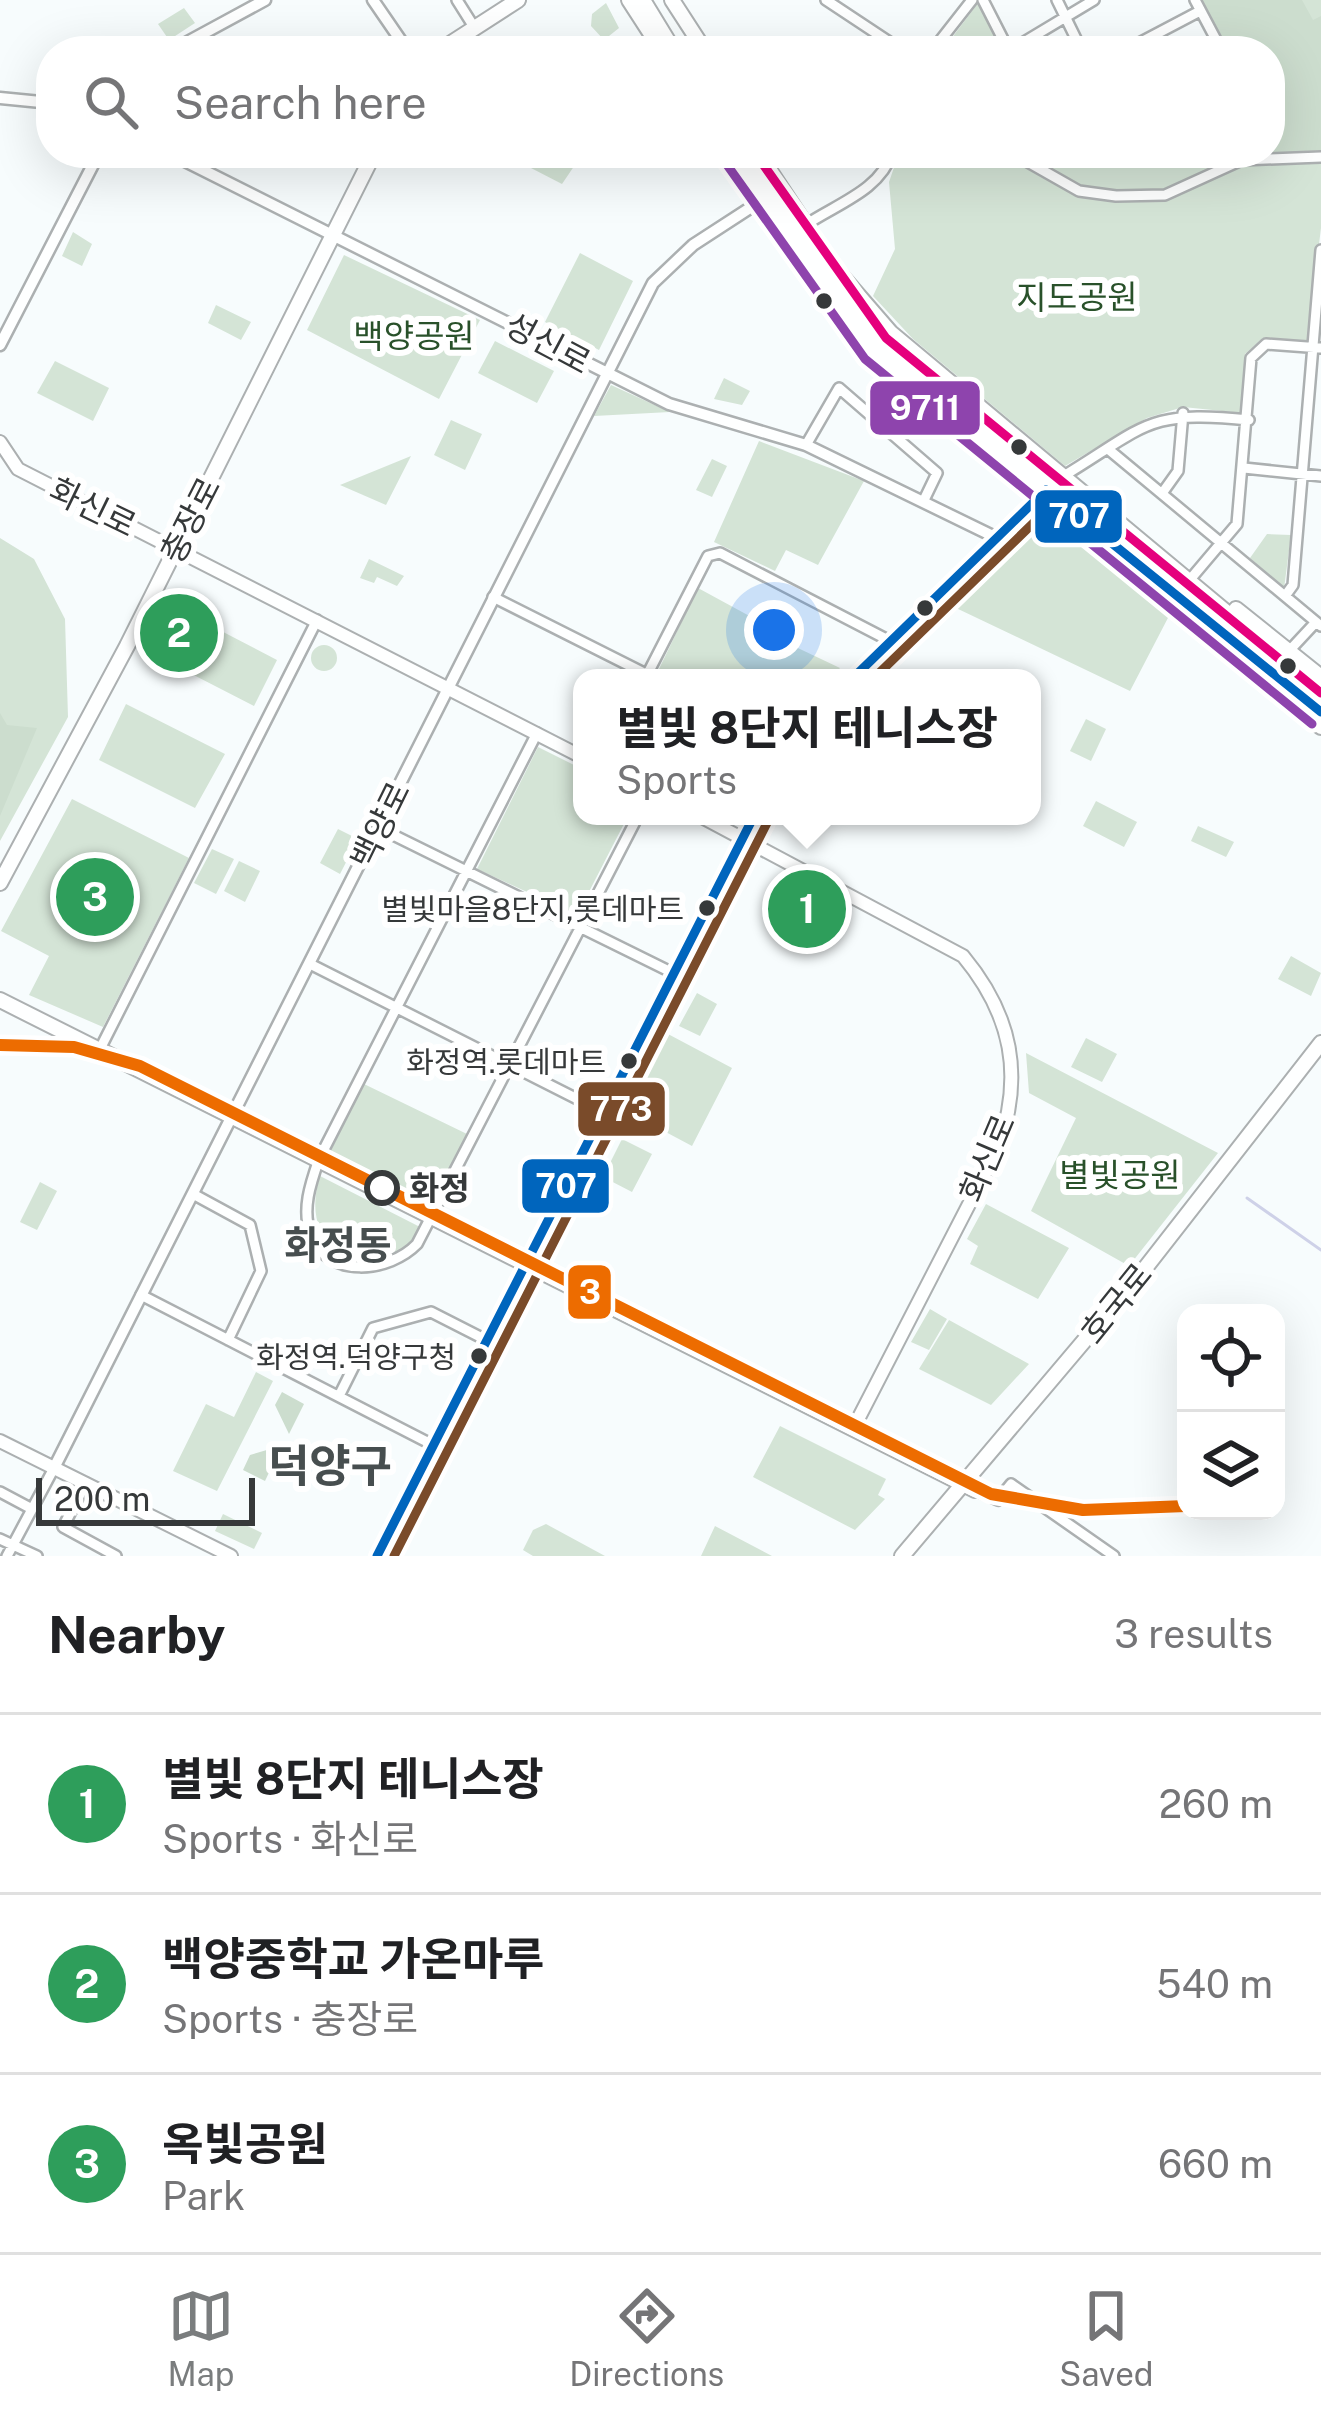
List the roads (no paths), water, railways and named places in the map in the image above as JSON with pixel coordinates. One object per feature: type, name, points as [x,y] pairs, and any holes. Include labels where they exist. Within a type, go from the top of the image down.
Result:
[{"type":"main road","points":[[461,36],[518,0]]},
{"type":"main road","points":[[629,0],[652,36]]},
{"type":"main road","points":[[643,0],[665,36]]},
{"type":"main road","points":[[661,0],[684,36]]},
{"type":"main road","points":[[671,0],[695,36]]},
{"type":"main road","name":"충장로","points":[[0,884],[176,548],[366,168]]},
{"type":"main road","points":[[739,168],[875,348],[1321,712]]},
{"type":"main road","points":[[746,168],[764,198]]},
{"type":"main road","points":[[770,168],[804,226],[877,320],[1321,691]]},
{"type":"main road","name":"화신로","points":[[0,442],[18,469],[573,752]]},
{"type":"main road","points":[[863,669],[1062,477]]},
{"type":"main road","points":[[1143,544],[1193,576],[1321,677]]},
{"type":"main road","points":[[1115,547],[1321,727]]},
{"type":"main road","name":"화신로","points":[[717,825],[963,956],[989,989],[1010,1042],[1011,1107],[998,1148],[853,1429]]},
{"type":"main road","points":[[376,1556],[749,825]]},
{"type":"main road","points":[[0,1000],[970,1488]]},
{"type":"main road","name":"호국로","points":[[902,1556],[970,1488],[1321,1043]]},
{"type":"main road","name":"호국로","points":[[914,1556],[1321,1057]]},
{"type":"main road","points":[[0,1441],[232,1556]]},
{"type":"street","points":[[199,36],[266,0]]},
{"type":"street","points":[[373,0],[398,36]]},
{"type":"street","points":[[457,0],[474,27]]},
{"type":"street","points":[[826,0],[842,4],[884,36]]},
{"type":"street","points":[[944,36],[972,0]]},
{"type":"street","points":[[982,0],[1001,36]]},
{"type":"street","points":[[1057,0],[1075,36]]},
{"type":"street","points":[[1033,36],[1094,0]]},
{"type":"street","points":[[1148,36],[1198,5],[1214,36]]},
{"type":"street","points":[[0,98],[36,102]]},
{"type":"street","points":[[1285,157],[1321,157]]},
{"type":"street","points":[[0,345],[91,168]]},
{"type":"street","name":"성신로","points":[[200,168],[668,404],[806,445],[997,538]]},
{"type":"street","points":[[804,226],[871,185],[887,168]]},
{"type":"street","points":[[1038,168],[1079,191],[1117,196],[1165,195],[1216,168]]},
{"type":"street","name":"백양로","points":[[8,1556],[653,284],[671,263],[781,188]]},
{"type":"street","points":[[1285,596],[1293,585],[1306,431],[1316,386],[1321,250]]},
{"type":"street","points":[[1193,576],[1237,524],[1251,358],[1266,344],[1317,348]]},
{"type":"street","points":[[806,445],[838,388],[937,473],[924,500]]},
{"type":"street","points":[[1062,477],[1144,424],[1183,413],[1249,420]]},
{"type":"street","points":[[1163,492],[1178,471],[1183,413]]},
{"type":"street","points":[[1306,431],[1321,433]]},
{"type":"street","points":[[1108,449],[1318,624],[1289,651]]},
{"type":"street","points":[[1244,468],[1321,476]]},
{"type":"street","points":[[654,669],[708,556],[720,553],[892,642]]},
{"type":"street","points":[[493,597],[634,669]]},
{"type":"street","points":[[100,1049],[317,620]]},
{"type":"street","points":[[537,734],[320,1159],[308,1218],[311,1238],[327,1256],[353,1267],[387,1264],[410,1252],[435,1216],[634,825]]},
{"type":"street","points":[[379,829],[673,973]]},
{"type":"street","points":[[310,964],[603,1112]]},
{"type":"street","points":[[193,1194],[250,1225],[255,1245],[261,1271],[228,1340]]},
{"type":"street","points":[[141,1295],[433,1445]]},
{"type":"street","points":[[339,1396],[373,1328],[431,1312],[488,1341]]},
{"type":"street","points":[[86,1483],[63,1527],[100,1553],[116,1556]]},
{"type":"street","points":[[970,1488],[998,1499],[1011,1484],[1114,1556]]},
{"type":"street","points":[[0,1492],[32,1509]]},
{"type":"street","points":[[0,1539],[37,1556]]},
{"type":"waterway","points":[[1247,1198],[1321,1250]]},
{"type":"metro line","name":"3","points":[[0,1045],[74,1047],[140,1066],[991,1494],[1083,1510],[1177,1506]]},
{"type":"place","name":"백양중학교 가온마루","points":[[179,633]]},
{"type":"place","name":"옥빛공원","points":[[95,897]]},
{"type":"place","name":"별빛마을8단지,롯데마트","points":[[707,908]]},
{"type":"place","name":"별빛 8단지 테니스장","points":[[807,909]]},
{"type":"place","name":"화정역.롯데마트","points":[[629,1061]]},
{"type":"place","name":"화정","points":[[382,1188]]},
{"type":"place","name":"화정역.덕양구청","points":[[479,1356]]},
{"type":"district","name":"화정동","points":[[338,1245]]},
{"type":"district","name":"덕양구","points":[[330,1466]]},
{"type":"park label","name":"지도공원","points":[[1077,297]]},
{"type":"park label","name":"백양공원","points":[[414,336]]},
{"type":"park label","name":"별빛공원","points":[[1120,1175]]}]
